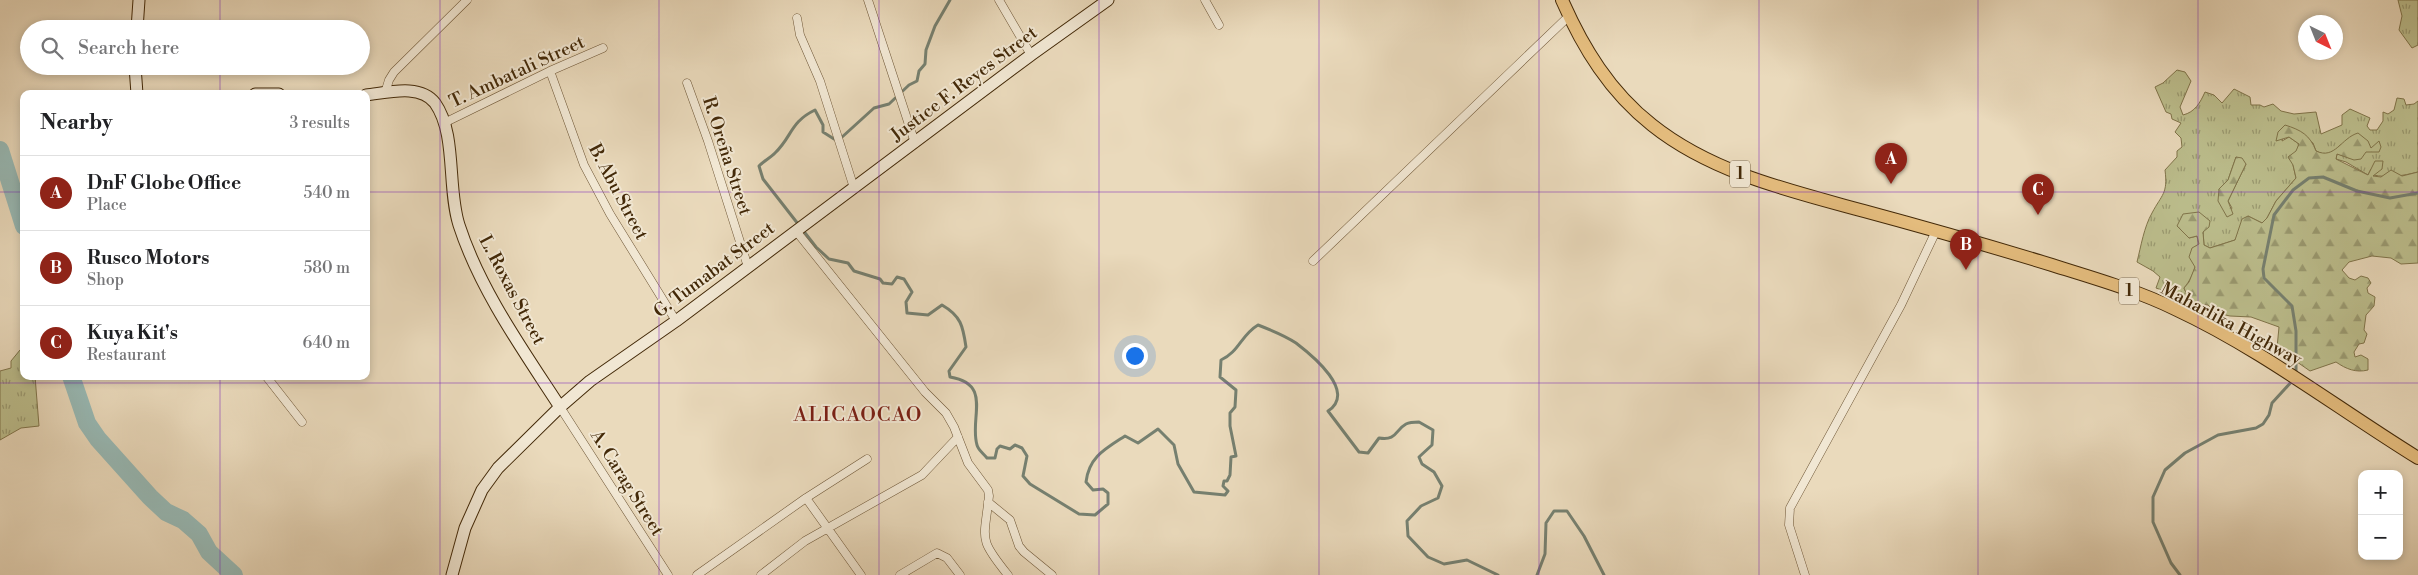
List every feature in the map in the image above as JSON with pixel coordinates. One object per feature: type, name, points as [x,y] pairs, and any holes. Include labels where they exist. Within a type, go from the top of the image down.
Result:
[{"type":"main road","points":[[138,20],[139,0]]},
{"type":"main road","name":"Justice F. Reyes Street","points":[[890,161],[1031,55],[1108,0]]},
{"type":"main road","name":"Maharlika Highway","points":[[1562,0],[1598,67],[1615,89],[1651,124],[1693,152],[1730,170],[1790,190],[2069,270],[2174,308],[2264,358],[2418,458]]},
{"type":"main road","points":[[136,75],[136,90]]},
{"type":"main road","points":[[370,95],[406,91],[418,92],[434,102],[444,123]]},
{"type":"main road","name":"L. Roxas Street","points":[[444,123],[454,211],[468,250],[521,347],[560,407]]},
{"type":"main road","name":"G. Tumabat Street","points":[[452,575],[465,528],[482,490],[498,468],[560,407],[590,381],[676,320],[890,161]]},
{"type":"street","points":[[385,93],[388,80],[394,72],[467,0]]},
{"type":"street","points":[[868,0],[915,143]]},
{"type":"street","points":[[999,0],[1031,55]]},
{"type":"street","points":[[1205,0],[1219,25]]},
{"type":"street","points":[[1312,261],[1569,16]]},
{"type":"street","points":[[797,18],[800,35],[820,82],[854,188]]},
{"type":"street","name":"T. Ambatali Street","points":[[444,123],[550,71],[603,48]]},
{"type":"street","name":"B. Abu Street","points":[[550,71],[574,141],[588,174],[676,320]]},
{"type":"street","name":"R. Oreña Street","points":[[687,83],[708,141],[748,267]]},
{"type":"street","points":[[796,231],[925,392],[946,413],[968,463],[985,483],[989,496],[984,531],[986,544],[1008,575]]},
{"type":"street","points":[[1805,575],[1789,525],[1791,505],[1901,305],[1936,231]]},
{"type":"street","points":[[269,380],[302,422]]},
{"type":"street","name":"A. Carag Street","points":[[560,407],[668,575]]},
{"type":"street","points":[[761,575],[805,541],[922,475],[958,437]]},
{"type":"street","points":[[697,575],[806,498],[867,459]]},
{"type":"street","points":[[806,498],[861,575]]},
{"type":"street","points":[[988,502],[1010,520],[1016,539],[1024,552],[1052,575]]},
{"type":"street","points":[[906,574],[937,553],[947,558],[960,575]]},
{"type":"green space","points":[[2398,0],[2418,0],[2418,45],[2412,48],[2399,30],[2402,16]]},
{"type":"green space","points":[[2177,70],[2185,72],[2191,81],[2180,107],[2183,115],[2191,112],[2197,106],[2205,92],[2214,95],[2222,103],[2234,89],[2250,97],[2251,105],[2264,107],[2273,104],[2281,111],[2294,114],[2316,112],[2321,134],[2342,125],[2342,115],[2350,109],[2370,118],[2367,126],[2370,130],[2377,130],[2383,121],[2383,112],[2388,114],[2394,110],[2397,98],[2404,99],[2406,105],[2414,104],[2418,101],[2418,172],[2384,176],[2373,175],[2371,169],[2368,175],[2346,162],[2336,159],[2337,154],[2355,155],[2371,148],[2340,145],[2333,153],[2323,154],[2316,151],[2313,143],[2285,126],[2282,141],[2289,137],[2299,144],[2293,165],[2296,178],[2276,201],[2267,218],[2262,223],[2248,216],[2235,240],[2210,248],[2204,245],[2203,231],[2177,226],[2189,238],[2197,236],[2198,256],[2196,264],[2184,288],[2189,300],[2156,288],[2160,277],[2137,262],[2147,224],[2165,189],[2165,170],[2177,157],[2177,151],[2182,147],[2181,138],[2175,132],[2181,123],[2172,119],[2171,114],[2166,112],[2155,87],[2163,83]],"holes":[[[2236,157],[2246,164],[2228,201],[2232,208],[2227,216],[2219,189],[2228,180]]]},
{"type":"green space","points":[[2285,125],[2304,134],[2311,141],[2316,151],[2323,153],[2333,151],[2347,139],[2358,133],[2368,141],[2371,148],[2379,141],[2381,147],[2379,152],[2366,152],[2361,159],[2354,160],[2337,154],[2336,159],[2368,175],[2375,161],[2383,161],[2382,169],[2373,176],[2381,177],[2391,170],[2402,176],[2418,172],[2418,263],[2401,264],[2391,258],[2372,256],[2349,262],[2342,270],[2349,278],[2355,280],[2361,276],[2368,278],[2371,283],[2367,288],[2368,293],[2375,297],[2374,306],[2366,315],[2364,330],[2367,334],[2364,343],[2359,344],[2354,352],[2355,357],[2361,355],[2368,359],[2368,370],[2351,370],[2336,362],[2310,371],[2277,348],[2279,327],[2251,317],[2217,313],[2208,305],[2195,304],[2189,300],[2184,288],[2189,282],[2195,267],[2189,257],[2192,248],[2199,244],[2197,236],[2189,238],[2177,226],[2183,214],[2199,212],[2210,221],[2209,227],[2203,232],[2204,245],[2210,248],[2235,240],[2242,219],[2248,216],[2262,223],[2267,218],[2276,201],[2296,178],[2293,165],[2288,157],[2296,151],[2299,144],[2289,137],[2276,141],[2278,132]]},
{"type":"green space","points":[[2236,157],[2242,158],[2246,164],[2228,201],[2233,214],[2227,217],[2218,201],[2219,189],[2228,180]]},
{"type":"green space","points":[[20,350],[20,380],[35,380],[39,426],[21,428],[0,440],[0,371],[11,368],[11,361]]},
{"type":"waterway","points":[[950,0],[935,26],[926,50],[925,64],[919,71],[917,81],[909,85],[889,104],[874,108],[841,138],[834,139],[823,132],[823,125],[815,110],[801,120],[781,147],[759,166],[763,179],[816,247],[829,259],[848,263],[854,271],[880,279],[883,283],[892,284],[897,277],[904,279],[912,292],[906,302],[907,313],[928,315],[942,305],[957,318],[964,333],[966,347],[949,371],[950,377],[963,381],[971,387],[975,394],[977,403],[975,435],[977,445],[987,458],[995,458],[997,449],[1000,446],[1010,449],[1015,445],[1022,448],[1027,456],[1023,476],[1030,484],[1079,514],[1095,515],[1108,504],[1108,493],[1103,489],[1093,490],[1086,482],[1094,460],[1099,454],[1125,436],[1138,443],[1158,429],[1174,445],[1178,464],[1194,492],[1225,495],[1228,491],[1223,486],[1224,481],[1227,481],[1230,475],[1231,457],[1236,456],[1230,426],[1230,413],[1235,407],[1236,390],[1220,377],[1221,360],[1232,353],[1252,329],[1258,325],[1296,343],[1312,356],[1329,375],[1338,394],[1336,403],[1328,411],[1359,452],[1368,453],[1379,438],[1389,438],[1402,426],[1409,423],[1419,422],[1433,430],[1432,445],[1419,457],[1422,464],[1434,472],[1442,486],[1438,498],[1421,506],[1407,521],[1408,536],[1428,557],[1444,564],[1467,560],[1498,575]]},
{"type":"waterway","points":[[0,150],[20,213]]},
{"type":"waterway","points":[[2296,374],[2296,331],[2292,306],[2264,278],[2263,269],[2274,215],[2293,190],[2309,178],[2323,177],[2357,191],[2390,198],[2418,193]]},
{"type":"waterway","points":[[2180,575],[2171,563],[2153,522],[2153,497],[2165,470],[2185,453],[2218,435],[2256,428],[2263,424],[2269,415],[2272,403],[2294,379]]},
{"type":"waterway","points":[[72,380],[87,423],[98,439],[150,497],[166,512],[183,520],[199,534],[209,552],[234,575]]},
{"type":"waterway","points":[[1537,575],[1545,554],[1546,523],[1554,511],[1567,511],[1584,536],[1604,575]]},
{"type":"place","name":"DnF Globe Office","points":[[1891,184]]},
{"type":"place","name":"Kuya Kit's","points":[[2038,215]]},
{"type":"place","name":"Rusco Motors","points":[[1966,270]]},
{"type":"district","name":"ALICAOCAO","points":[[858,415]]}]
